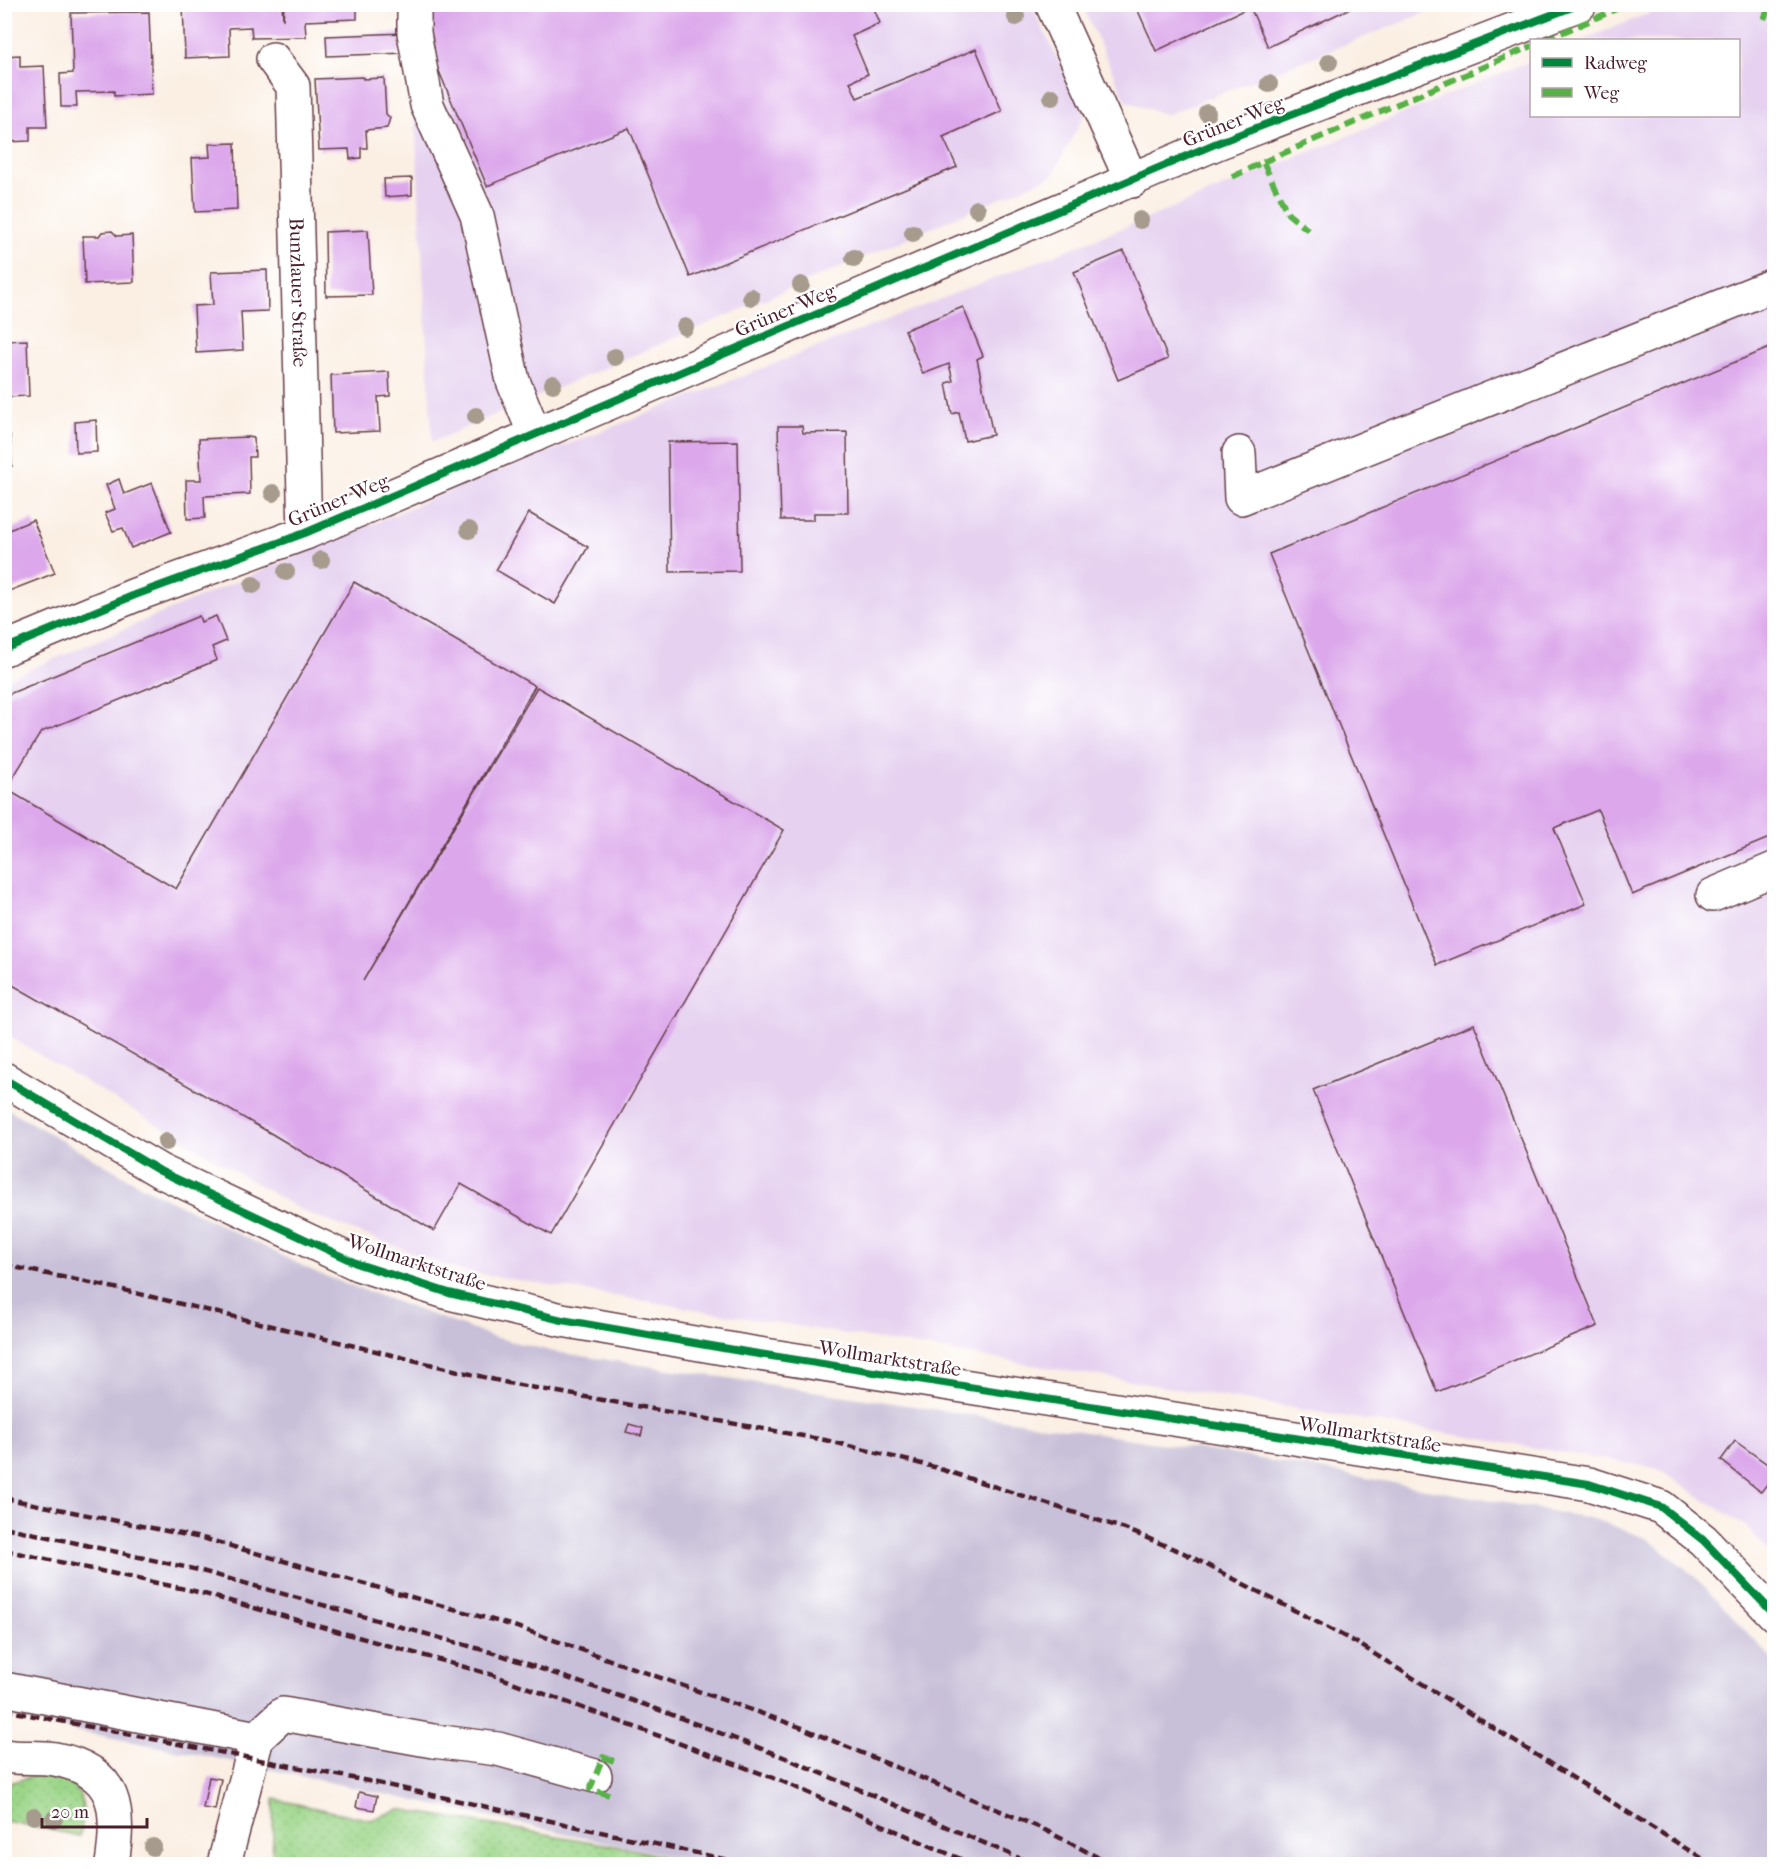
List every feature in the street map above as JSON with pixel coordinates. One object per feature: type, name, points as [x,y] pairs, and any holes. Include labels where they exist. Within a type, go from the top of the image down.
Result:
[{"type":"street","points":[[414,4],[414,33],[427,105],[477,215],[513,381],[535,435]]},
{"type":"street","points":[[1052,4],[1132,180]]},
{"type":"street","name":"Grüner Weg","points":[[4,649],[135,595],[305,533],[1217,143],[1580,4]]},
{"type":"street","name":"Bunzlauer Straße","points":[[273,59],[293,86],[305,533]]},
{"type":"street","points":[[1239,453],[1241,498],[1774,285]]},
{"type":"street","points":[[1713,895],[1774,869]]},
{"type":"street","name":"Wollmarktstraße","points":[[4,1079],[160,1171],[358,1264],[449,1293],[562,1320],[746,1352],[1589,1484],[1660,1507],[1702,1540],[1774,1614]]},
{"type":"street","points":[[4,1689],[258,1738]]},
{"type":"street","points":[[224,1864],[258,1738],[283,1714],[433,1741],[498,1749],[595,1776]]},
{"type":"street","points":[[4,1756],[22,1759],[53,1759],[75,1764],[99,1777],[114,1798],[116,1837],[112,1864]]},
{"type":"shaded area","points":[[409,5],[1031,5],[1085,114],[1052,176],[432,442]]},
{"type":"shaded area","points":[[1082,5],[1445,5],[1166,115],[1126,101]]},
{"type":"shaded area","points":[[1671,5],[1774,5],[1774,1557],[1747,1527],[1656,1468],[458,1270],[304,1212],[5,1034],[5,680],[458,487],[1141,221],[1530,61],[1530,117],[1740,117],[1740,39],[1585,39]]},
{"type":"shaded area","points":[[4,1107],[138,1184],[317,1273],[493,1337],[555,1352],[1238,1455],[1594,1519],[1648,1539],[1692,1574],[1774,1661],[1774,1864],[708,1864],[216,1758],[5,1717]]},
{"type":"green space","points":[[42,1774],[66,1781],[79,1793],[83,1811],[80,1836],[5,1821],[5,1784]]},
{"type":"green space","points":[[274,1799],[371,1820],[399,1809],[627,1848],[694,1864],[272,1864]]},
{"type":"building","points":[[183,4],[282,4],[283,20],[284,6],[357,4],[357,19],[305,21],[306,37],[252,38],[251,27],[229,28],[230,56],[185,58]]},
{"type":"building","points":[[444,4],[872,4],[880,23],[852,36],[868,74],[850,82],[857,98],[976,49],[1002,111],[943,137],[957,167],[690,277],[629,128],[487,186],[416,16]]},
{"type":"building","points":[[1135,4],[1359,4],[1268,47],[1250,7],[1156,51]]},
{"type":"building","points":[[149,12],[152,94],[114,96],[114,91],[76,92],[77,107],[61,107],[60,74],[73,73],[71,13]]},
{"type":"building","points":[[405,33],[406,53],[327,56],[326,36]]},
{"type":"building","points":[[20,55],[20,67],[44,66],[47,127],[30,127],[30,141],[4,142],[4,56]]},
{"type":"building","points":[[363,77],[363,79],[384,78],[386,114],[390,118],[387,128],[366,130],[367,148],[361,148],[361,158],[350,159],[349,149],[319,150],[315,79]]},
{"type":"building","points":[[235,143],[237,210],[195,212],[192,158],[210,157],[209,144]]},
{"type":"building","points":[[412,178],[412,195],[385,197],[384,179]]},
{"type":"building","points":[[368,230],[372,295],[326,296],[325,232]]},
{"type":"building","points":[[112,231],[117,236],[132,235],[134,282],[85,284],[83,236],[99,236],[102,232]]},
{"type":"building","points":[[1124,251],[1168,359],[1118,380],[1074,272]]},
{"type":"building","points":[[267,270],[268,311],[241,312],[243,350],[196,353],[194,306],[213,305],[211,272]]},
{"type":"building","points":[[963,307],[983,356],[977,359],[993,435],[965,441],[959,412],[952,414],[946,383],[953,381],[949,364],[923,374],[905,330]]},
{"type":"building","points":[[27,340],[29,396],[4,397],[4,341]]},
{"type":"building","points":[[1774,346],[1774,836],[1632,895],[1598,810],[1554,828],[1586,904],[1437,965],[1269,554]]},
{"type":"building","points":[[389,372],[390,396],[378,397],[380,431],[333,433],[331,375]]},
{"type":"building","points":[[96,420],[97,452],[76,453],[75,422]]},
{"type":"building","points":[[778,426],[802,426],[803,433],[847,432],[848,513],[814,513],[814,520],[781,520]]},
{"type":"building","points":[[4,435],[10,435],[12,466],[4,466]]},
{"type":"building","points":[[254,438],[255,457],[249,457],[250,494],[204,496],[205,518],[187,519],[186,480],[201,480],[199,439]]},
{"type":"building","points":[[738,441],[740,571],[670,572],[668,442]]},
{"type":"building","points":[[119,479],[124,494],[152,483],[171,532],[131,548],[123,528],[113,531],[105,513],[115,509],[106,485]]},
{"type":"building","points":[[529,513],[588,547],[555,604],[496,570]]},
{"type":"building","points":[[33,520],[55,573],[4,593],[4,532]]},
{"type":"building","points":[[354,582],[535,686],[363,981],[537,687],[784,830],[551,1235],[461,1184],[434,1231],[272,1134],[4,980],[4,696],[199,616],[201,622],[216,616],[226,641],[212,647],[217,660],[41,732],[6,789],[176,889]]},
{"type":"building","points":[[1474,1024],[1598,1326],[1437,1392],[1313,1090]]},
{"type":"building","points":[[629,1424],[643,1428],[641,1436],[626,1432]]},
{"type":"building","points":[[1735,1441],[1774,1469],[1774,1475],[1761,1492],[1721,1460]]},
{"type":"building","points":[[209,1777],[221,1779],[215,1810],[203,1808]]},
{"type":"building","points":[[359,1792],[377,1796],[374,1810],[356,1807]]},
{"type":"railway","points":[[4,1265],[115,1288],[508,1383],[825,1440],[934,1467],[1125,1529],[1184,1553],[1357,1643],[1711,1864]]},
{"type":"railway","points":[[4,1498],[206,1539],[514,1626],[800,1727],[1041,1828],[1111,1864]]},
{"type":"railway","points":[[4,1527],[198,1570],[501,1655],[654,1708],[786,1758],[1033,1864]]},
{"type":"railway","points":[[4,1550],[194,1591],[493,1675],[779,1780],[972,1864]]},
{"type":"railway","points":[[4,1710],[373,1782],[747,1864]]},
{"type":"marked path","points":[[1547,39],[1628,4]]},
{"type":"marked path","points":[[1764,19],[1770,4]]},
{"type":"marked path","points":[[1263,162],[1530,47]]},
{"type":"marked path","points":[[1232,177],[1263,162],[1288,214],[1308,230]]},
{"type":"marked path","points":[[609,1795],[590,1789],[603,1757],[619,1763]]},
{"type":"cycle path","points":[[4,649],[135,595],[305,533],[1217,143],[1580,4]]},
{"type":"cycle path","points":[[4,1079],[160,1171],[358,1264],[449,1293],[562,1320],[746,1352],[1589,1484],[1661,1507],[1703,1540],[1774,1614]]}]
